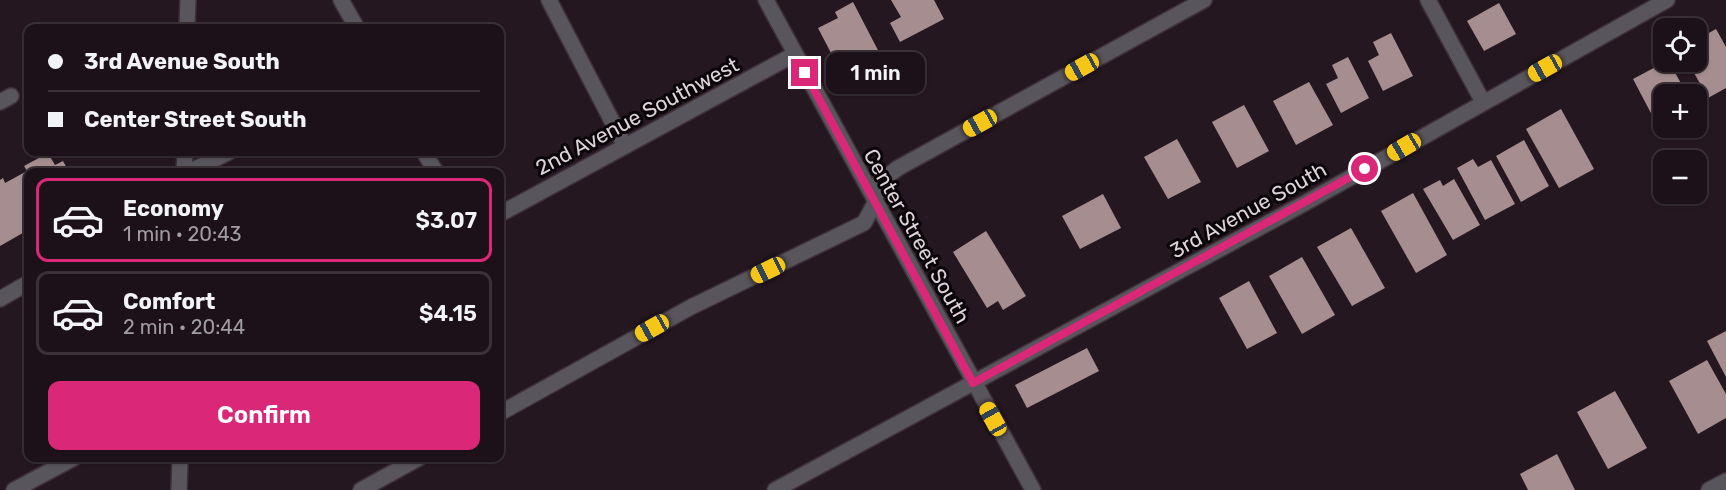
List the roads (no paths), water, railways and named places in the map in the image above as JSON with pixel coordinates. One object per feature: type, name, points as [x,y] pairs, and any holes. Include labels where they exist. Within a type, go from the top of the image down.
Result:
[{"type":"street","points":[[187,24],[188,0]]},
{"type":"street","points":[[341,0],[355,24]]},
{"type":"street","points":[[549,0],[625,146]]},
{"type":"street","name":"Center Street South","points":[[766,0],[874,203],[1033,490]]},
{"type":"street","points":[[504,411],[691,307],[864,223],[874,203],[878,184],[898,168],[1204,0]]},
{"type":"street","points":[[1428,0],[1484,102]]},
{"type":"street","name":"3rd Avenue South","points":[[775,490],[1667,0]]},
{"type":"street","name":"2nd Avenue Southwest","points":[[504,212],[795,54]]},
{"type":"street","points":[[197,168],[220,156]]},
{"type":"street","points":[[0,299],[24,285]]},
{"type":"street","points":[[14,490],[66,462]]},
{"type":"street","points":[[179,490],[180,462]]},
{"type":"street","points":[[361,490],[412,462]]},
{"type":"street","points":[[1709,490],[1726,481]]}]
